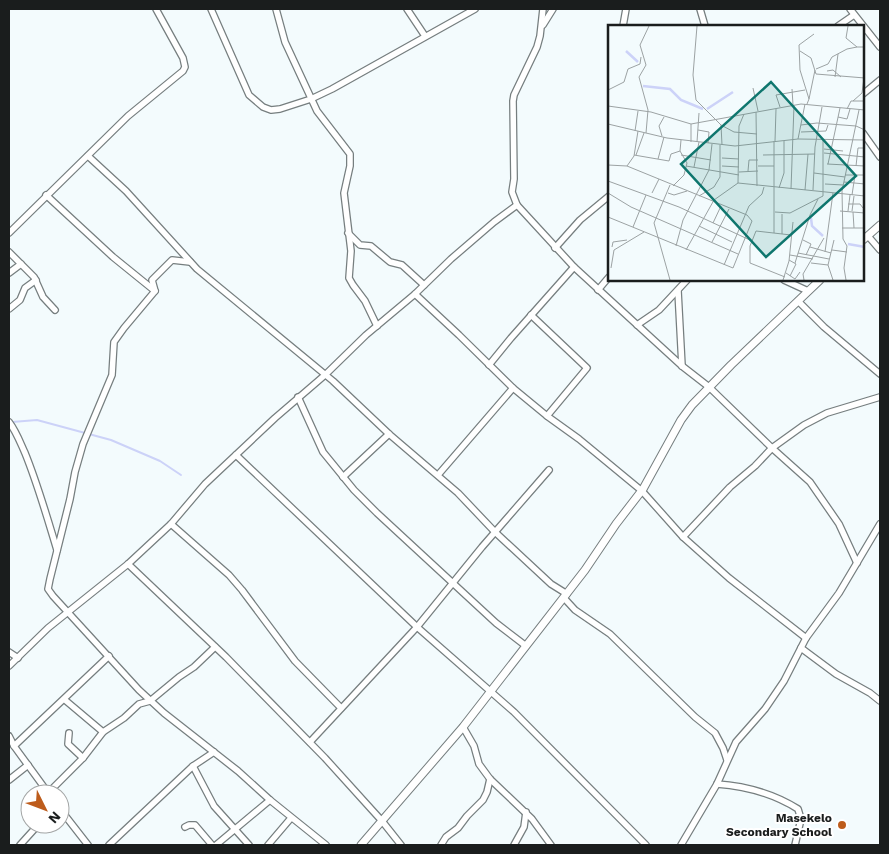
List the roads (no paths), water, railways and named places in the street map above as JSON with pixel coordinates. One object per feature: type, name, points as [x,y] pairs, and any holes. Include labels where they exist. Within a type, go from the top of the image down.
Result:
[{"type":"street","points":[[9,233],[128,116],[183,71],[185,67],[183,58],[156,9]]},
{"type":"street","points":[[211,9],[249,95],[262,107],[272,110],[311,99],[332,90],[474,9]]},
{"type":"street","points":[[276,9],[286,42],[311,99],[320,116],[350,154],[350,166],[344,194],[352,255],[349,272],[350,281],[365,301],[376,326]]},
{"type":"street","points":[[408,9],[425,36]]},
{"type":"street","points":[[543,9],[537,47],[514,95],[513,101],[514,179],[512,192],[517,205],[555,248],[598,290],[682,366],[709,387],[772,448],[804,475],[815,487],[843,530],[857,563]]},
{"type":"street","points":[[541,29],[553,9]]},
{"type":"street","points":[[623,25],[626,9]]},
{"type":"street","points":[[700,9],[705,25]]},
{"type":"street","points":[[850,9],[860,23],[856,25]]},
{"type":"street","points":[[839,25],[854,15]]},
{"type":"street","points":[[864,28],[880,47]]},
{"type":"street","points":[[864,93],[880,80]]},
{"type":"street","points":[[864,134],[880,157]]},
{"type":"street","points":[[88,156],[126,191],[190,262],[239,305],[325,375],[438,475],[551,584],[566,596],[575,610],[610,634],[715,734],[727,760]]},
{"type":"street","points":[[46,195],[113,257],[155,291]]},
{"type":"street","points":[[555,248],[580,220],[608,197]]},
{"type":"street","points":[[9,666],[34,641],[128,564],[171,524],[205,484],[376,326],[415,294],[494,222],[517,205]]},
{"type":"street","points":[[880,225],[865,238],[880,250]]},
{"type":"street","points":[[348,233],[360,245],[371,246],[390,262],[402,265],[424,285]]},
{"type":"street","points":[[9,252],[36,280],[43,297],[55,310]]},
{"type":"street","points":[[155,291],[152,280],[170,261],[190,262]]},
{"type":"street","points":[[9,273],[20,264]]},
{"type":"street","points":[[489,365],[574,267]]},
{"type":"street","points":[[598,290],[608,278]]},
{"type":"street","points":[[9,310],[20,300],[25,288],[36,280]]},
{"type":"street","points":[[637,325],[655,313],[686,281]]},
{"type":"street","points":[[786,281],[808,291]]},
{"type":"street","points":[[361,845],[463,727],[566,596],[599,552],[616,524],[642,491],[669,445],[681,420],[709,387],[819,281]]},
{"type":"street","points":[[155,291],[114,342],[112,376],[83,444],[48,589],[150,701],[326,845]]},
{"type":"street","points":[[678,291],[682,366]]},
{"type":"street","points":[[415,294],[513,388],[642,491],[683,537],[739,587],[806,638]]},
{"type":"street","points":[[798,301],[824,327],[880,374]]},
{"type":"street","points":[[531,315],[587,368],[547,416]]},
{"type":"street","points":[[438,475],[513,388]]},
{"type":"street","points":[[298,397],[323,452],[343,478],[377,513],[496,623],[526,646]]},
{"type":"street","points":[[683,537],[730,486],[755,466],[772,448],[819,416],[880,397]]},
{"type":"street","points":[[9,422],[16,431],[40,491],[57,552]]},
{"type":"street","points":[[343,478],[390,434]]},
{"type":"street","points":[[236,455],[417,627],[514,712],[646,845]]},
{"type":"street","points":[[310,742],[417,627],[550,470]]},
{"type":"street","points":[[171,524],[242,590],[295,661],[341,708]]},
{"type":"street","points":[[682,845],[717,784],[727,760],[741,735],[766,709],[784,681],[806,638],[839,593],[880,524]]},
{"type":"street","points":[[128,564],[310,742],[382,821],[401,845]]},
{"type":"street","points":[[58,784],[83,758],[103,732],[120,721],[139,704],[150,701],[179,676],[194,667],[214,647]]},
{"type":"street","points":[[801,648],[836,674],[870,692],[880,701]]},
{"type":"street","points":[[9,652],[18,658]]},
{"type":"street","points":[[14,746],[109,656]]},
{"type":"street","points":[[64,700],[103,732]]},
{"type":"street","points":[[463,727],[473,743],[480,764],[490,779],[526,812],[551,845]]},
{"type":"street","points":[[69,733],[68,744],[83,758]]},
{"type":"street","points":[[9,736],[41,784]]},
{"type":"street","points":[[109,845],[193,766],[214,752]]},
{"type":"street","points":[[9,780],[28,765]]},
{"type":"street","points":[[193,766],[214,806],[249,845]]},
{"type":"street","points":[[441,845],[446,837],[458,828],[483,800],[490,779]]},
{"type":"street","points":[[717,784],[748,788],[798,808],[801,818],[795,845]]},
{"type":"street","points":[[185,827],[195,824],[214,845],[270,800]]},
{"type":"street","points":[[514,845],[524,827],[526,812]]},
{"type":"street","points":[[268,845],[291,818]]},
{"type":"street","points":[[70,822],[88,845]]},
{"type":"street","points":[[20,845],[30,834]]},
{"type":"waterway","points":[[12,422],[37,420],[111,440],[160,461],[181,475]]},
{"type":"place","name":"Masekelo Secondary School","points":[[842,825]]}]
